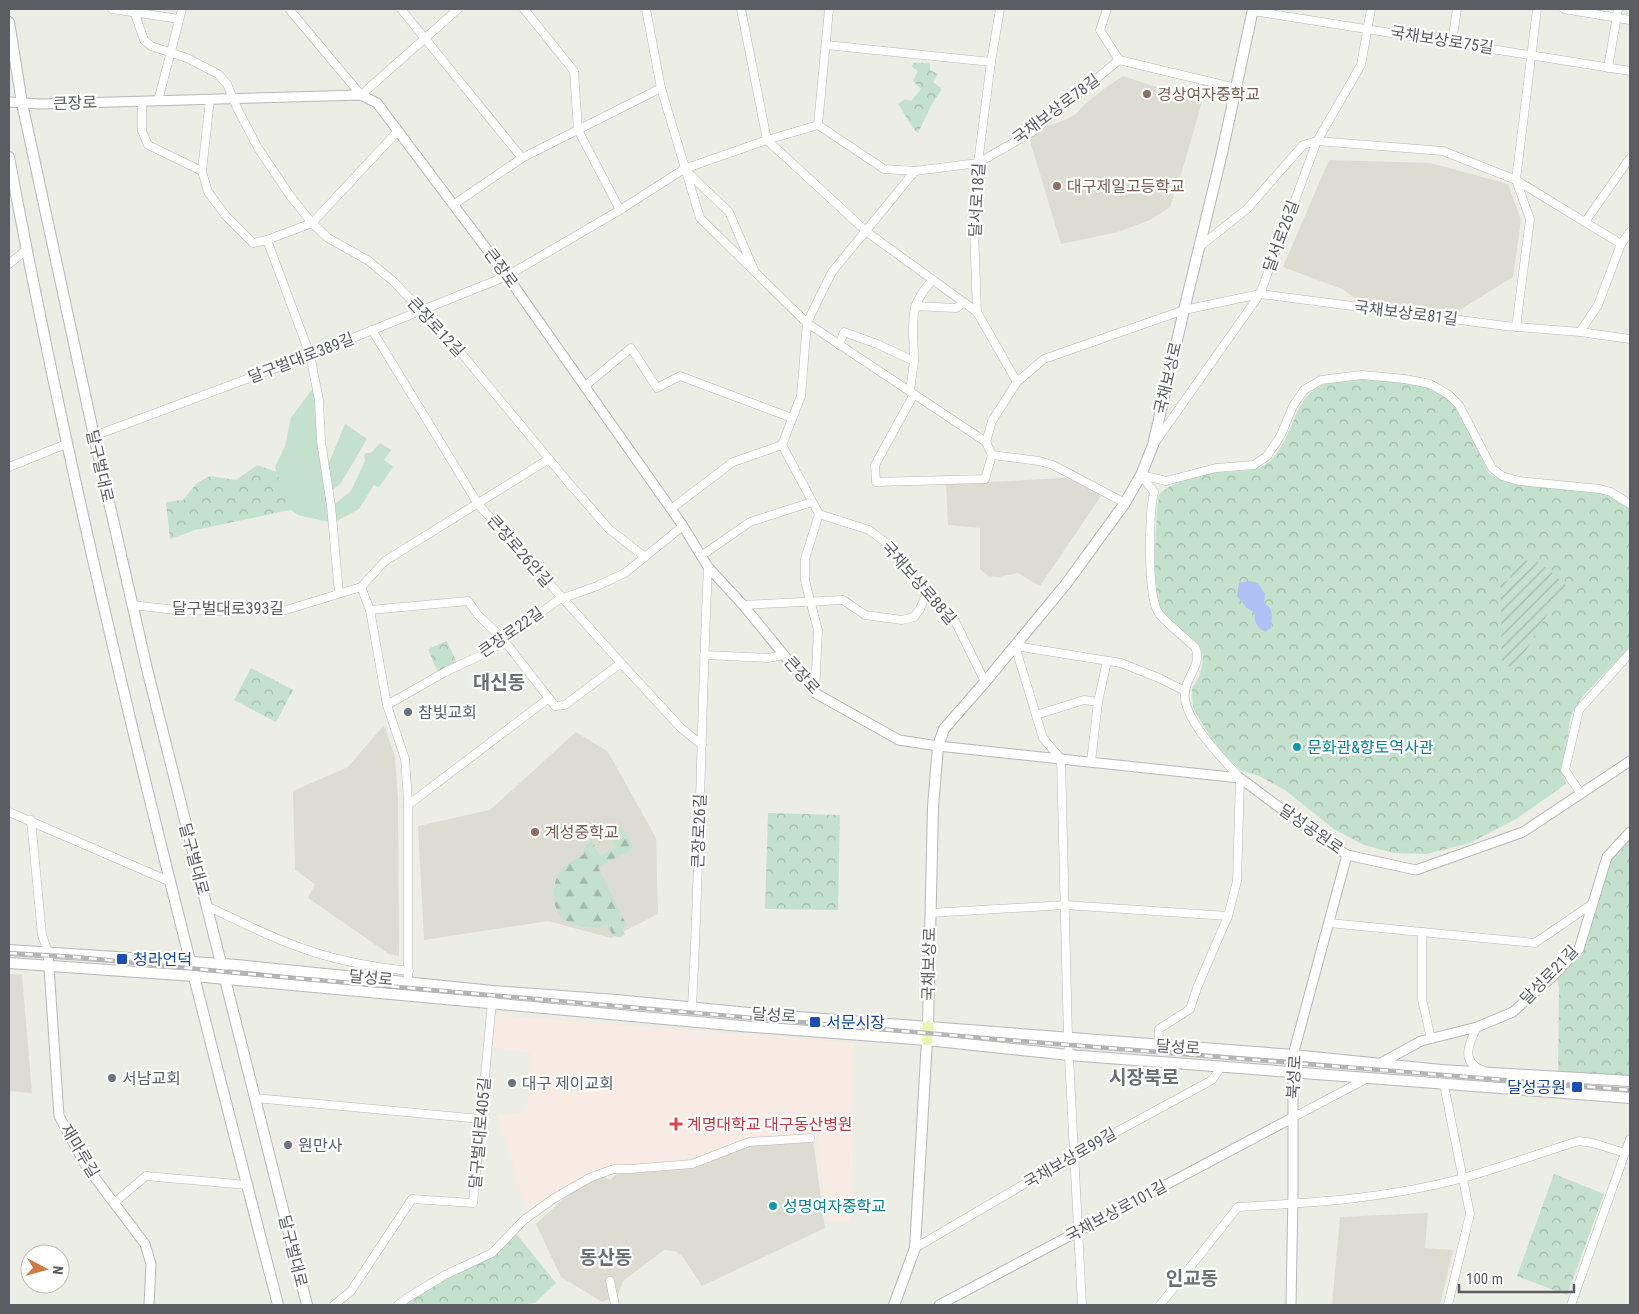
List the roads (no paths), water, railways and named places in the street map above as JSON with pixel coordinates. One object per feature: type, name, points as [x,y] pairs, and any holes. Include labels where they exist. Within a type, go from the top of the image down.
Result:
[{"type":"main road","name":"국채보상로","points":[[897,1302],[915,1248],[928,1026],[933,807],[938,746],[944,729],[1066,584],[1125,503],[1153,445],[1253,10]]},
{"type":"main road","name":"달구벌대로","points":[[9,22],[22,103],[146,669],[307,1305]]},
{"type":"main road","name":"달구벌대로","points":[[9,157],[66,444],[98,588],[278,1305]]},
{"type":"main road","name":"달성로","points":[[9,950],[222,964],[758,1014],[1293,1055],[1441,1070],[1630,1081]]},
{"type":"main road","points":[[9,963],[194,976],[740,1026],[927,1040],[1069,1055],[1630,1098]]},
{"type":"street","points":[[112,9],[179,19]]},
{"type":"street","points":[[158,101],[182,9]]},
{"type":"street","points":[[289,9],[361,95],[458,9]]},
{"type":"street","points":[[401,9],[522,158]]},
{"type":"street","points":[[524,9],[574,71],[578,130],[620,210]]},
{"type":"street","points":[[646,9],[661,88],[700,218],[807,323],[839,345],[912,393],[986,442],[992,455],[985,480],[876,482],[875,465],[912,393],[914,361],[913,328],[916,300],[933,280]]},
{"type":"street","points":[[741,9],[767,140],[866,232],[977,312]]},
{"type":"street","points":[[684,169],[767,140],[818,125],[829,9]]},
{"type":"street","name":"달서로18길","points":[[1000,9],[978,163],[974,228],[977,312],[1017,382]]},
{"type":"street","points":[[1107,9],[1100,30],[1119,60],[1236,88]]},
{"type":"street","name":"달서로26길","points":[[1153,445],[1260,294],[1317,140],[1361,65],[1371,9]]},
{"type":"street","points":[[1452,42],[1457,9]]},
{"type":"street","points":[[1516,327],[1530,219],[1516,180],[1537,9]]},
{"type":"street","points":[[1564,9],[1630,20]]},
{"type":"street","points":[[1608,68],[1618,9]]},
{"type":"street","name":"국채보상로75길","points":[[1253,10],[1630,71]]},
{"type":"street","points":[[134,11],[144,40],[151,46],[187,58],[218,74],[227,84],[234,98]]},
{"type":"street","points":[[826,44],[991,62]]},
{"type":"street","name":"국채보상로78길","points":[[818,125],[884,169],[915,171],[978,163],[1032,132],[1119,60]]},
{"type":"street","points":[[453,205],[522,158],[661,88]]},
{"type":"street","name":"큰장로","points":[[9,102],[41,104],[361,95],[377,103],[507,276],[683,526],[708,567],[743,605],[816,693],[899,740],[938,746]]},
{"type":"street","name":"큰장로12길","points":[[234,98],[238,110],[258,148],[291,197],[312,223],[328,238],[369,261],[394,282],[457,348],[609,529],[645,557]]},
{"type":"street","points":[[210,99],[202,171],[208,192],[226,216],[253,243],[267,240],[312,223],[398,131]]},
{"type":"street","points":[[142,101],[142,131],[148,145],[202,171]]},
{"type":"street","points":[[1199,247],[1247,209],[1303,145],[1317,140],[1442,152],[1516,180],[1621,244]]},
{"type":"street","points":[[1585,222],[1630,158]]},
{"type":"street","points":[[684,169],[730,212],[755,272]]},
{"type":"street","name":"달구벌대로389길","points":[[94,436],[310,355],[507,276],[620,210],[684,169]]},
{"type":"street","points":[[816,693],[818,630],[805,581],[805,559],[819,514],[782,445],[801,396],[807,323],[832,272],[915,171]]},
{"type":"street","points":[[1580,332],[1598,305],[1621,244],[1630,232]]},
{"type":"street","points":[[267,240],[310,355],[320,400],[321,441],[331,506],[339,593]]},
{"type":"street","points":[[9,264],[26,250]]},
{"type":"street","name":"국채보상로81길","points":[[986,442],[992,421],[1017,382],[1044,359],[1184,310],[1260,294],[1516,327],[1580,332],[1630,339]]},
{"type":"street","points":[[915,306],[956,308],[963,302]]},
{"type":"street","name":"큰장로26안길","points":[[372,330],[478,504],[561,598],[681,728],[702,745]]},
{"type":"street","points":[[839,345],[844,332],[877,344],[914,361]]},
{"type":"street","points":[[585,386],[631,348],[657,388],[680,376],[792,418]]},
{"type":"street","points":[[1140,475],[1166,481],[1216,468],[1254,465],[1267,456],[1281,435],[1293,406],[1304,390],[1321,380],[1362,375],[1405,379],[1430,384],[1449,395],[1459,405],[1492,468],[1502,476],[1519,481],[1600,489],[1612,492],[1630,504]]},
{"type":"street","points":[[9,467],[66,444]]},
{"type":"street","points":[[671,509],[733,462],[782,445]]},
{"type":"street","points":[[992,455],[1039,461],[1053,465],[1125,503]]},
{"type":"street","points":[[408,982],[408,805],[405,759],[387,705],[370,610],[361,587],[385,561],[549,459]]},
{"type":"street","points":[[1140,475],[1154,492],[1151,507],[1151,589],[1158,613],[1195,647],[1198,653],[1185,691],[1186,701],[1193,721],[1208,743],[1240,778],[1237,881],[1228,916],[1190,1009],[1159,1029],[1158,1046]]},
{"type":"street","points":[[701,556],[750,522],[812,502]]},
{"type":"street","name":"국채보상로88길","points":[[819,514],[869,530],[885,542],[927,592],[955,621],[985,682]]},
{"type":"street","name":"큰장로22길","points":[[387,705],[445,672],[488,652],[561,598],[597,586],[625,573],[683,526]]},
{"type":"street","name":"큰장로26길","points":[[692,1007],[708,567]]},
{"type":"street","name":"달구벌대로393길","points":[[132,605],[206,611],[286,610],[361,587]]},
{"type":"street","points":[[743,605],[843,600],[865,615],[902,620],[914,617],[920,610],[927,592]]},
{"type":"street","points":[[370,610],[468,601],[555,706],[565,705],[621,663]]},
{"type":"street","points":[[1082,1305],[1068,1038],[1061,759],[1043,738],[1015,646],[1121,663],[1185,691]]},
{"type":"street","points":[[1581,794],[1565,770],[1579,710],[1630,653]]},
{"type":"street","points":[[704,655],[768,658],[784,655]]},
{"type":"street","points":[[1091,762],[1098,702],[1107,661]]},
{"type":"street","points":[[408,805],[549,698]]},
{"type":"street","points":[[1036,715],[1084,700],[1098,702]]},
{"type":"street","points":[[938,746],[1240,778]]},
{"type":"street","name":"달성공원로","points":[[1240,778],[1347,855],[1416,870],[1523,832],[1630,761]]},
{"type":"street","name":"달구벌대로","points":[[9,812],[171,882]]},
{"type":"street","points":[[31,820],[42,935],[48,952]]},
{"type":"street","name":"달성로21길","points":[[1381,1063],[1421,1042],[1477,1027],[1513,1012],[1553,976],[1578,949],[1607,857],[1630,832]]},
{"type":"street","name":"북성로","points":[[1291,1305],[1293,1055],[1347,855]]},
{"type":"street","points":[[1329,923],[1535,943],[1592,904]]},
{"type":"street","points":[[930,913],[1066,905],[1228,916]]},
{"type":"street","name":"달구벌대로","points":[[206,906],[299,948],[389,969],[409,971]]},
{"type":"street","points":[[1422,932],[1422,999],[1431,1039]]},
{"type":"street","name":"재마루길","points":[[48,952],[59,1116],[86,1166],[146,1244],[151,1264],[149,1305]]},
{"type":"street","name":"달구벌대로405길","points":[[334,1305],[351,1291],[412,1199],[473,1203],[493,990]]},
{"type":"street","points":[[1477,1027],[1469,1045],[1468,1059],[1471,1065],[1488,1072]]},
{"type":"street","name":"국채보상로99길","points":[[915,1248],[1074,1155],[1212,1080],[1222,1066]]},
{"type":"street","points":[[1292,1118],[1366,1079]]},
{"type":"street","points":[[1444,1085],[1470,1214],[1448,1305]]},
{"type":"street","points":[[255,1098],[481,1118]]},
{"type":"street","name":"국채보상로101길","points":[[939,1305],[1292,1118]]},
{"type":"street","points":[[398,1305],[445,1275],[492,1253],[524,1220],[553,1199],[591,1177],[614,1169],[692,1164],[749,1142],[810,1138]]},
{"type":"street","points":[[1580,1305],[1571,1304],[1630,1139]]},
{"type":"street","points":[[1160,1305],[1238,1207],[1293,1204],[1384,1195],[1463,1178],[1579,1141],[1594,1143],[1625,1153]]},
{"type":"street","points":[[114,1203],[146,1176],[248,1185]]},
{"type":"street","points":[[610,1281],[615,1305]]},
{"type":"water","points":[[1248,581],[1258,583],[1265,594],[1264,603],[1271,611],[1271,628],[1265,632],[1256,624],[1254,612],[1247,608],[1237,596],[1239,583]]},
{"type":"railway","points":[[9,953],[76,957],[238,973],[983,1038],[1630,1090]]},
{"type":"place","name":"경상여자중학교","points":[[1147,94]]},
{"type":"place","name":"대구제일고등학교","points":[[1057,186]]},
{"type":"place","name":"참빛교회","points":[[408,712]]},
{"type":"place","name":"문화관&향토역사관","points":[[1297,747]]},
{"type":"place","name":"계성중학교","points":[[535,832]]},
{"type":"place","name":"청라언덕","points":[[122,959]]},
{"type":"place","name":"서문시장","points":[[815,1022]]},
{"type":"place","name":"서남교회","points":[[112,1078]]},
{"type":"place","name":"대구 제이교회","points":[[512,1083]]},
{"type":"place","name":"달성공원","points":[[1577,1087]]},
{"type":"place","name":"계명대학교 대구동산병원","points":[[676,1124]]},
{"type":"place","name":"원만사","points":[[288,1145]]},
{"type":"place","name":"성명여자중학교","points":[[773,1206]]},
{"type":"district","name":"대신동","points":[[499,682]]},
{"type":"district","name":"시장북로","points":[[1144,1077]]},
{"type":"district","name":"동산동","points":[[606,1257]]},
{"type":"district","name":"인교동","points":[[1192,1278]]}]
